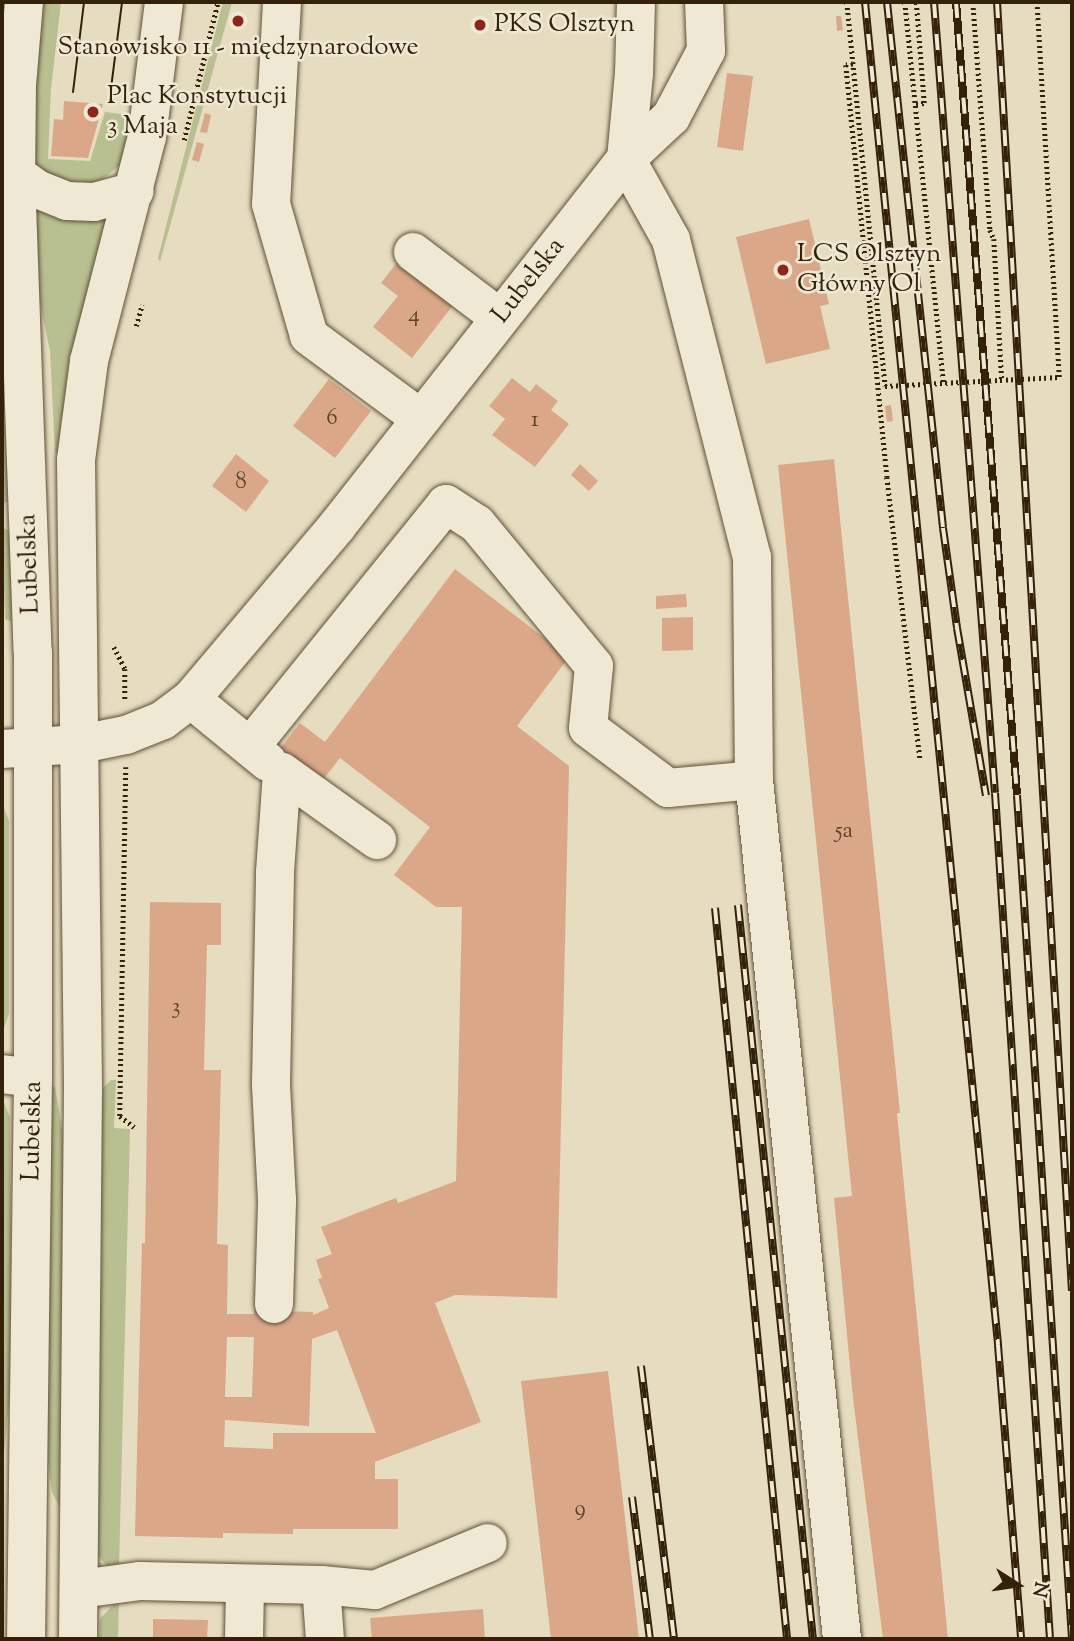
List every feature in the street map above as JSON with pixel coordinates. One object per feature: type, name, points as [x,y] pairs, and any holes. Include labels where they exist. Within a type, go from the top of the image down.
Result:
[{"type":"street","points":[[24,2],[9,170],[37,189],[67,201],[94,202],[135,191],[147,137],[164,2]]},
{"type":"street","points":[[282,2],[271,204],[309,336],[420,418]]},
{"type":"street","points":[[636,2],[634,73],[626,159],[671,240],[752,557],[754,780],[842,1639]]},
{"type":"street","name":"Lubelska","points":[[81,744],[139,731],[163,720],[191,699],[337,526],[626,159],[670,117],[706,51],[704,2]]},
{"type":"street","name":"Lubelska","points":[[9,170],[18,748],[22,1637]]},
{"type":"street","name":"Lubelska","points":[[78,1639],[81,744],[76,460],[80,412],[89,361],[135,191]]},
{"type":"street","points":[[413,252],[500,318]]},
{"type":"street","points":[[250,747],[446,504],[477,524],[594,666],[588,728],[668,788],[754,780]]},
{"type":"street","points":[[191,699],[282,772],[377,840]]},
{"type":"street","points":[[18,748],[81,744]]},
{"type":"street","points":[[274,1304],[277,1200],[271,1084],[275,872],[282,772]]},
{"type":"street","points":[[80,1589],[140,1581],[321,1585],[375,1590],[488,1543]]},
{"type":"street","points":[[244,1639],[245,1585]]},
{"type":"street","points":[[321,1585],[325,1639]]},
{"type":"path","points":[[181,151],[218,2]]},
{"type":"path","points":[[847,2],[885,386],[1059,377],[1037,2]]},
{"type":"path","points":[[905,2],[944,383]]},
{"type":"path","points":[[916,2],[924,103],[916,104]]},
{"type":"path","points":[[973,2],[990,230],[994,239],[1002,380]]},
{"type":"path","points":[[853,64],[846,65],[884,451],[920,759]]},
{"type":"path","points":[[126,773],[120,1116],[134,1127]]},
{"type":"green space","points":[[36,2],[61,2],[51,88],[48,159],[90,161],[105,112],[136,116],[129,153],[119,166],[100,181],[68,187],[35,166],[30,96]]},
{"type":"green space","points":[[223,2],[232,2],[160,262],[158,258]]},
{"type":"green space","points":[[34,206],[50,215],[80,221],[106,217],[61,423],[59,453],[55,453],[50,351],[30,254]]},
{"type":"green space","points":[[2,379],[5,379],[9,501],[2,504]]},
{"type":"green space","points":[[2,528],[11,531],[13,622],[5,619]]},
{"type":"green space","points":[[2,803],[9,821],[9,1013],[2,1034]]},
{"type":"green space","points":[[111,1080],[116,1080],[114,1128],[130,1129],[119,1568],[110,1569],[98,1556],[100,1091]]},
{"type":"green space","points":[[47,1083],[55,1087],[65,1146],[64,1508],[59,1506],[52,1492],[48,1462]]},
{"type":"green space","points":[[2,1098],[10,1117],[12,1372],[2,1474]]},
{"type":"green space","points":[[119,1598],[118,1639],[99,1639],[100,1619]]},
{"type":"building","points":[[836,16],[841,16],[843,30],[837,31]]},
{"type":"building","points":[[727,73],[753,76],[743,151],[717,147]]},
{"type":"building","points":[[64,101],[103,104],[88,158],[51,156],[54,119],[63,120]]},
{"type":"building","points":[[205,113],[211,115],[207,133],[200,132]]},
{"type":"building","points":[[197,142],[204,144],[199,162],[192,160]]},
{"type":"building","name":"LCS Olsztyn Główny Ol","points":[[809,219],[829,304],[820,306],[830,349],[766,364],[736,237]]},
{"type":"building","points":[[399,260],[454,304],[412,358],[373,327],[398,296],[381,283]]},
{"type":"building","points":[[512,378],[530,392],[536,384],[558,401],[551,410],[569,424],[535,467],[492,435],[505,419],[489,406]]},
{"type":"building","points":[[329,379],[371,411],[335,458],[293,426]]},
{"type":"building","points":[[891,405],[893,421],[887,422],[885,406]]},
{"type":"building","points":[[236,454],[269,481],[246,512],[212,486]]},
{"type":"building","points":[[834,459],[900,1113],[897,1113],[948,1639],[883,1639],[853,1398],[834,1198],[852,1196],[778,465]]},
{"type":"building","points":[[580,464],[598,481],[589,491],[571,475]]},
{"type":"building","points":[[455,569],[569,657],[517,726],[569,766],[557,1298],[455,1295],[435,1303],[481,1422],[375,1462],[375,1479],[398,1479],[398,1529],[293,1529],[293,1534],[223,1533],[223,1538],[135,1536],[142,1243],[145,1243],[150,902],[221,903],[221,945],[207,945],[204,1070],[221,1070],[217,1244],[228,1245],[227,1314],[254,1314],[254,1310],[313,1312],[313,1315],[329,1308],[318,1279],[322,1278],[316,1260],[332,1254],[321,1227],[396,1198],[398,1203],[456,1181],[462,907],[436,907],[394,875],[430,827],[340,758],[322,781],[280,749],[300,723],[325,742]],"holes":[[[337,1330],[376,1433],[273,1433],[273,1449],[224,1447],[225,1420],[309,1426],[312,1339]],[[227,1337],[254,1337],[252,1397],[225,1397]]]},
{"type":"building","points":[[686,594],[687,607],[656,609],[656,596]]},
{"type":"building","points":[[693,617],[693,650],[662,651],[662,618]]},
{"type":"building","points":[[608,1371],[639,1639],[551,1639],[521,1381]]},
{"type":"building","points":[[483,1609],[485,1639],[372,1639],[370,1618]]},
{"type":"building","points":[[153,1619],[208,1620],[207,1639],[153,1639]]},
{"type":"tram line","points":[[73,92],[84,2]]},
{"type":"tram line","points":[[110,96],[122,2]]},
{"type":"railway","points":[[865,2],[998,1345],[1021,1639]]},
{"type":"railway","points":[[887,2],[943,528],[986,796]]},
{"type":"railway","points":[[934,2],[995,793],[1050,1639]]},
{"type":"railway","points":[[956,2],[1017,795],[1072,1638]]},
{"type":"railway","points":[[997,2],[1072,1291]]},
{"type":"railway","points":[[738,905],[813,1639]]},
{"type":"railway","points":[[715,908],[787,1639]]},
{"type":"railway","points":[[641,1366],[674,1639]]},
{"type":"railway","points":[[632,1497],[650,1639]]},
{"type":"place","name":"Stanowisko 11 - międzynarodowe","points":[[238,21]]},
{"type":"place","name":"PKS Olsztyn","points":[[480,25]]},
{"type":"place","name":"Plac Konstytucji 3 Maja","points":[[93,112]]},
{"type":"place","name":"LCS Olsztyn Główny Ol","points":[[783,270]]}]
